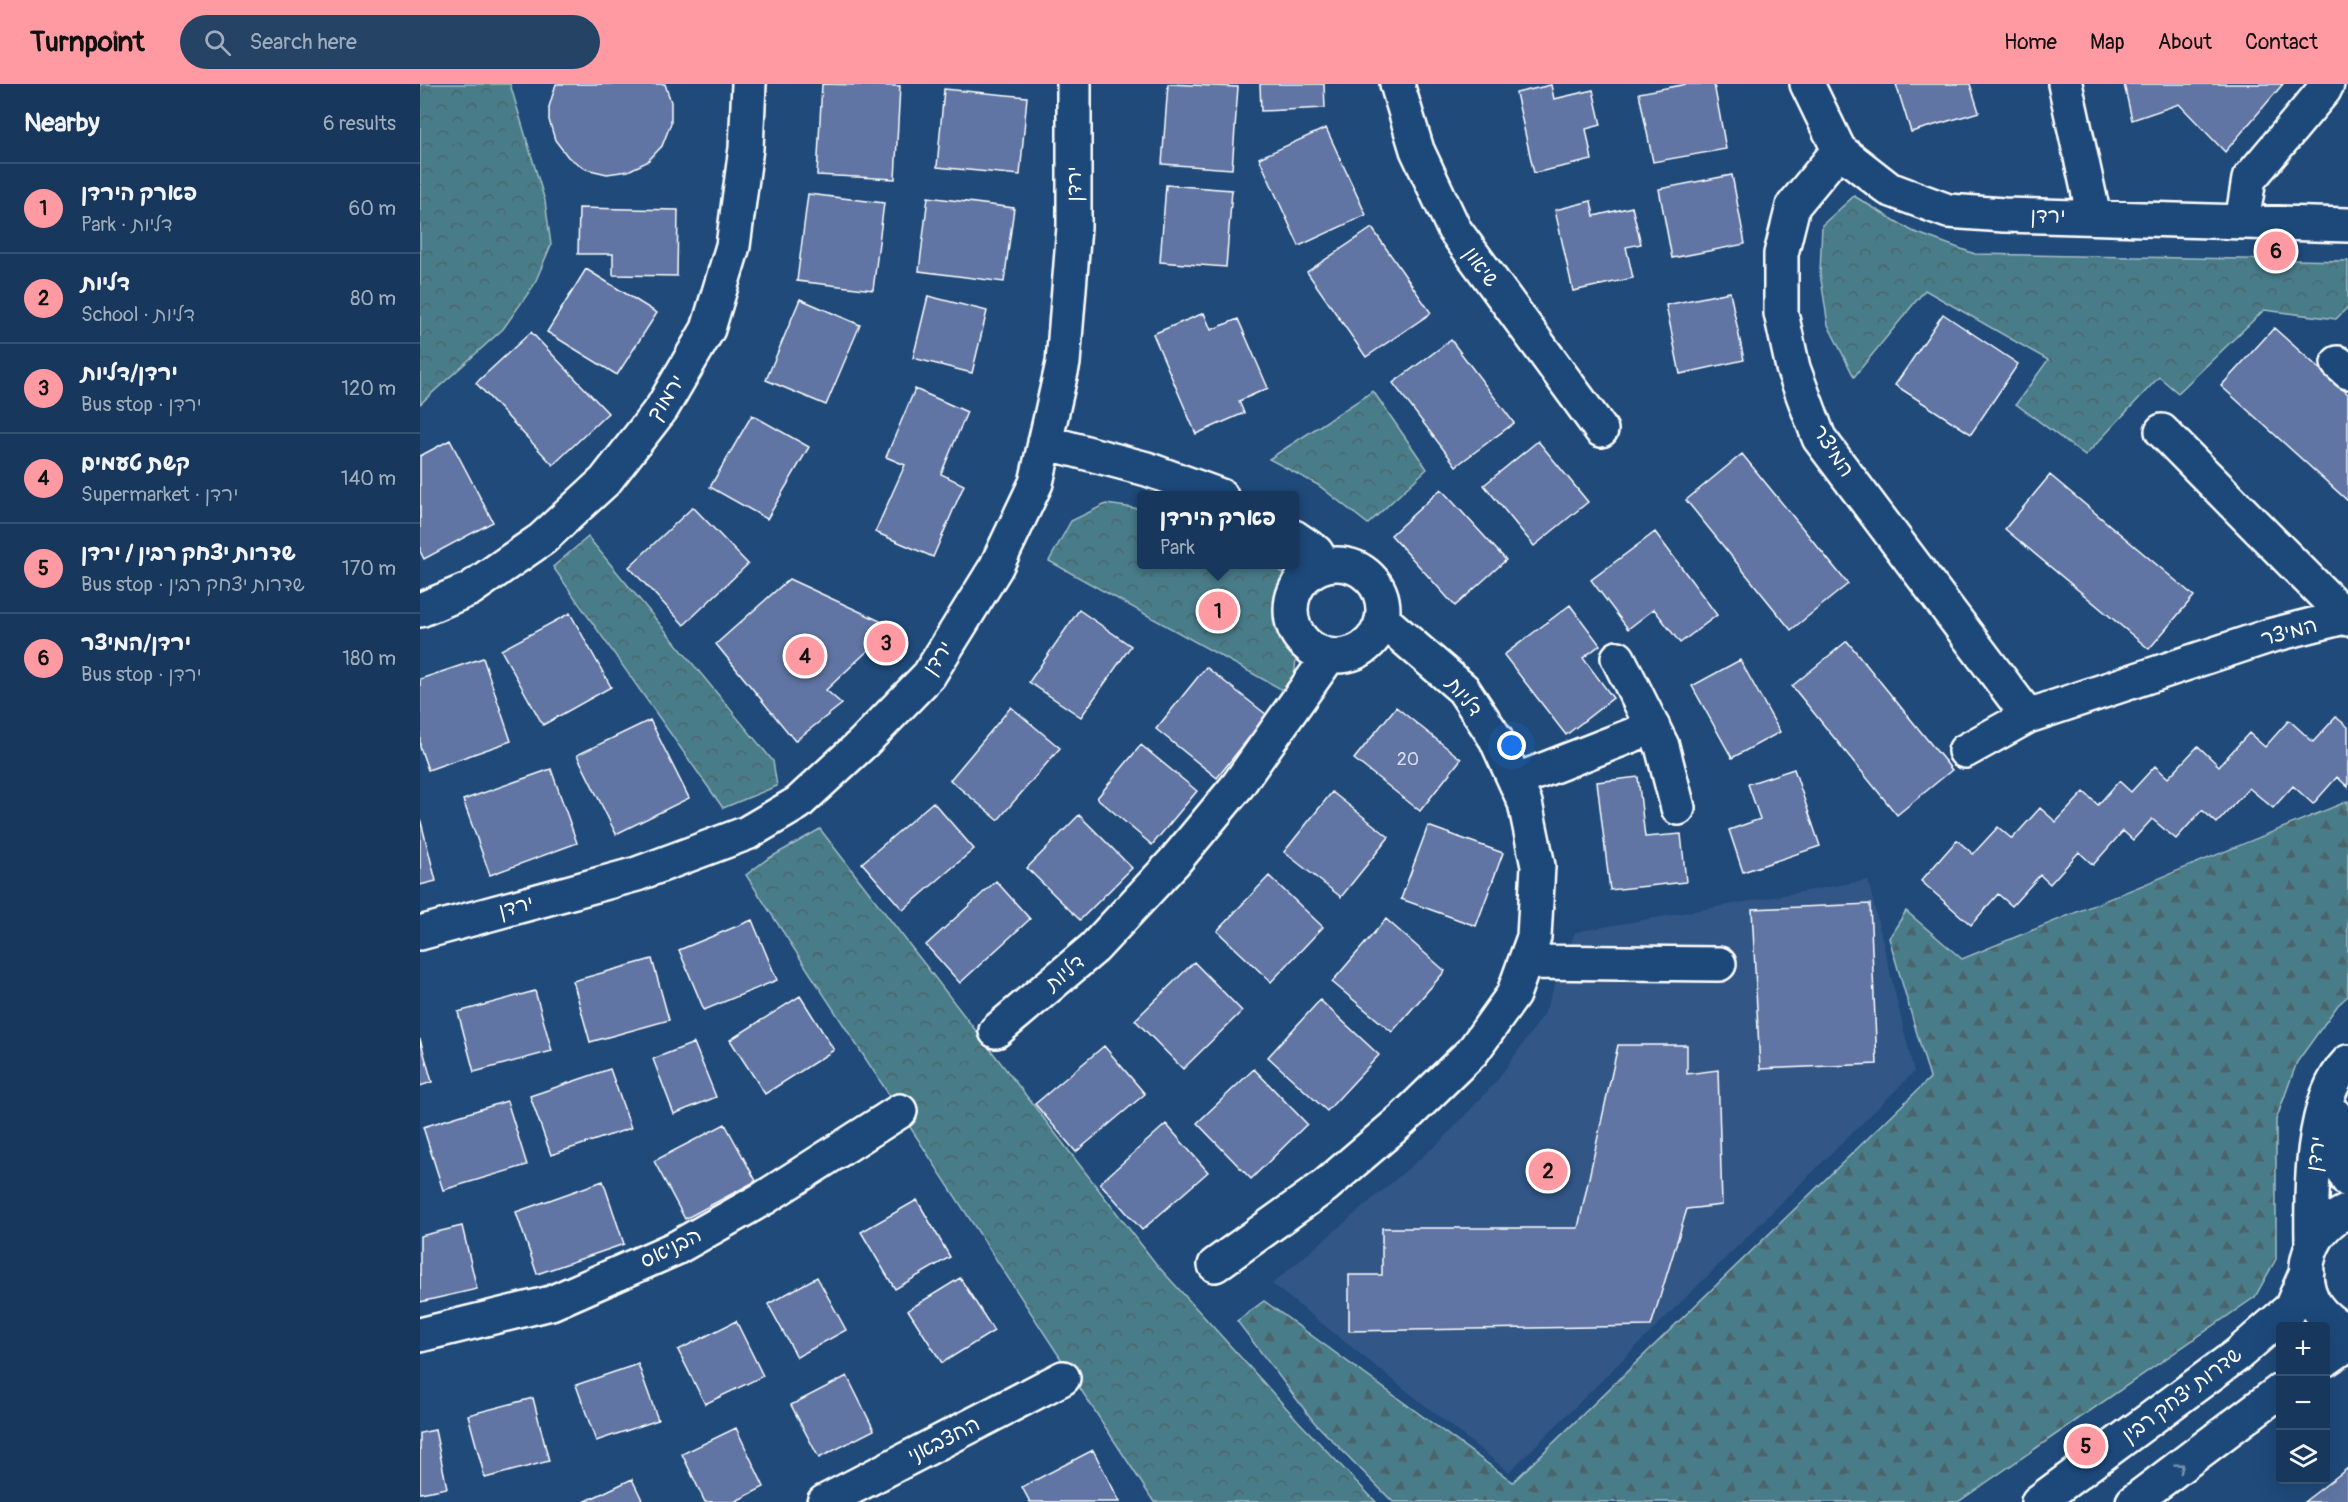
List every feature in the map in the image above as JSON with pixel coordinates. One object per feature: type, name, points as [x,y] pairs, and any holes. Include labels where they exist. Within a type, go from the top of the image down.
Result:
[{"type":"street","name":"ירמוך","points":[[420,610],[470,589],[542,540],[606,481],[662,408],[708,329],[733,246],[746,148],[749,84]]},
{"type":"street","name":"ירדן","points":[[420,933],[637,874],[747,832],[798,803],[863,743],[929,675],[996,567],[1036,483],[1063,363],[1074,227],[1074,84]]},
{"type":"street","name":"שיאון","points":[[1397,84],[1417,150],[1454,229],[1601,430]]},
{"type":"street","name":"ירדן","points":[[1807,84],[1839,150],[1889,189],[1948,211],[2348,225]]},
{"type":"street","points":[[2065,84],[2094,217]]},
{"type":"street","points":[[2242,222],[2249,179],[2327,84]]},
{"type":"street","name":"המיצר","points":[[1839,150],[1793,206],[1780,254],[1780,313],[1793,368],[1820,438],[2028,716]]},
{"type":"street","name":"המיצר","points":[[2162,431],[2347,617]]},
{"type":"street","points":[[1045,442],[1147,469],[1210,491]]},
{"type":"street","points":[[1299,540],[1316,552],[1324,565]]},
{"type":"street","points":[[1339,563],[1355,567],[1368,575],[1378,588],[1383,603],[1383,620],[1369,643],[1356,652],[1329,656],[1314,651],[1301,640],[1293,626],[1290,614],[1291,598],[1298,584],[1310,572],[1324,565],[1339,563]]},
{"type":"street","name":"המיצר","points":[[1965,751],[2028,716],[2269,636],[2347,617]]},
{"type":"street","name":"דליות","points":[[1215,1265],[1324,1186],[1402,1120],[1473,1051],[1513,995],[1533,937],[1538,866],[1525,803],[1496,739],[1463,689],[1383,620]]},
{"type":"street","name":"דליות","points":[[996,1031],[1094,948],[1174,862],[1238,785],[1329,656]]},
{"type":"street","points":[[1618,657],[1662,746],[1678,808]]},
{"type":"street","points":[[1515,781],[1653,727]]},
{"type":"street","points":[[1525,962],[1719,964]]},
{"type":"street","name":"ירדן","points":[[2345,1065],[2332,1138],[2336,1156],[2348,1180]]},
{"type":"street","name":"ירדן","points":[[2345,1065],[2329,1092],[2314,1156],[2308,1287],[2315,1305],[2330,1323],[2348,1332]]},
{"type":"street","name":"הבניאס","points":[[420,1335],[551,1303],[676,1248],[764,1198],[900,1111]]},
{"type":"street","points":[[2310,1257],[2326,1225],[2348,1211]]},
{"type":"street","name":"שדרות יצחק רבין","points":[[2038,1502],[2269,1329],[2290,1308],[2310,1257]]},
{"type":"street","points":[[2330,1356],[2348,1344]]},
{"type":"street","name":"החצבאני","points":[[824,1502],[1063,1378]]},
{"type":"street","points":[[2133,1502],[2276,1394]]},
{"type":"shaded area","points":[[1868,880],[1914,1072],[1509,1472],[1272,1284],[1442,1140],[1496,1082],[1544,1014],[1575,932]]},
{"type":"green space","points":[[420,84],[510,84],[545,201],[551,245],[534,285],[503,329],[420,404]]},
{"type":"green space","points":[[1854,196],[1912,231],[1975,254],[2348,261],[2348,307],[2336,319],[2264,310],[2178,393],[2159,377],[2085,456],[2016,404],[2048,360],[1925,290],[1854,377],[1828,325],[1820,273],[1822,225]]},
{"type":"green space","points":[[1373,391],[1427,469],[1368,524],[1318,485],[1269,459]]},
{"type":"green space","points":[[1106,504],[1137,508],[1137,569],[1280,570],[1295,591],[1298,632],[1295,670],[1288,693],[1049,561],[1071,521]]},
{"type":"green space","points":[[588,537],[773,761],[777,786],[723,808],[553,567]]},
{"type":"green space","points":[[2348,801],[2348,996],[2338,1005],[2297,1062],[2276,1120],[2276,1259],[2255,1297],[1958,1502],[1393,1502],[1314,1422],[1237,1321],[1264,1301],[1513,1482],[1930,1078],[1889,938],[1906,911],[1962,959]]},
{"type":"green space","points":[[820,829],[1157,1265],[1301,1424],[1376,1502],[1154,1502],[746,875],[766,860]]},
{"type":"building","points":[[556,84],[665,84],[671,102],[671,123],[662,146],[647,162],[628,171],[607,174],[586,169],[568,157],[555,140],[549,120],[549,107]]},
{"type":"building","points":[[822,84],[900,86],[895,179],[817,175]]},
{"type":"building","points":[[1168,84],[1238,87],[1232,169],[1162,164]]},
{"type":"building","points":[[1260,84],[1324,84],[1325,108],[1261,111]]},
{"type":"building","points":[[1687,84],[1714,84],[1726,149],[1653,162],[1639,93]]},
{"type":"building","points":[[1896,84],[1970,84],[1979,112],[1911,132]]},
{"type":"building","points":[[2124,84],[2283,84],[2225,152],[2179,104],[2132,120]]},
{"type":"building","points":[[1551,85],[1554,99],[1593,90],[1601,125],[1586,129],[1592,160],[1534,173],[1516,93]]},
{"type":"building","points":[[944,89],[1027,97],[1020,175],[937,167]]},
{"type":"building","points":[[1326,128],[1366,215],[1299,246],[1259,158]]},
{"type":"building","points":[[1732,175],[1745,244],[1672,258],[1659,189]]},
{"type":"building","points":[[1166,185],[1232,190],[1226,267],[1160,262]]},
{"type":"building","points":[[808,194],[884,203],[873,290],[797,281]]},
{"type":"building","points":[[928,197],[1014,208],[1004,282],[919,271]]},
{"type":"building","points":[[1591,201],[1594,216],[1632,207],[1641,244],[1626,247],[1633,278],[1573,291],[1555,210]]},
{"type":"building","points":[[579,208],[678,210],[677,276],[613,275],[613,254],[578,254]]},
{"type":"building","points":[[1372,228],[1431,313],[1366,357],[1307,272]]},
{"type":"building","points":[[586,269],[657,313],[617,375],[547,332]]},
{"type":"building","points":[[1730,292],[1744,360],[1680,374],[1666,305]]},
{"type":"building","points":[[928,296],[987,311],[972,373],[913,358]]},
{"type":"building","points":[[800,299],[860,325],[826,405],[766,380]]},
{"type":"building","points":[[1204,313],[1211,330],[1238,319],[1268,388],[1239,401],[1244,413],[1196,434],[1153,334]]},
{"type":"building","points":[[1943,314],[2018,364],[1971,434],[1895,385]]},
{"type":"building","points":[[2274,328],[2348,394],[2348,501],[2221,386]]},
{"type":"building","points":[[531,332],[608,413],[553,465],[476,383]]},
{"type":"building","points":[[1451,340],[1514,423],[1456,466],[1393,383]]},
{"type":"building","points":[[915,389],[967,412],[941,474],[964,485],[933,557],[875,532],[905,465],[886,457]]},
{"type":"building","points":[[752,415],[809,447],[767,519],[710,487]]},
{"type":"building","points":[[450,440],[493,522],[424,559],[420,551],[420,456]]},
{"type":"building","points":[[1538,441],[1588,502],[1534,546],[1484,485]]},
{"type":"building","points":[[1742,454],[1848,584],[1791,630],[1686,500]]},
{"type":"building","points":[[2050,475],[2194,596],[2149,649],[2005,529]]},
{"type":"building","points":[[1441,489],[1506,560],[1455,606],[1391,535]]},
{"type":"building","points":[[693,507],[748,564],[684,625],[629,567]]},
{"type":"building","points":[[1655,532],[1717,615],[1680,643],[1654,609],[1628,629],[1591,580]]},
{"type":"building","points":[[789,579],[893,627],[826,690],[842,704],[795,741],[716,644]]},
{"type":"building","points":[[1570,605],[1600,645],[1583,658],[1613,698],[1566,735],[1504,655]]},
{"type":"building","points":[[1079,610],[1131,646],[1081,717],[1029,682]]},
{"type":"building","points":[[570,613],[611,687],[543,725],[501,650]]},
{"type":"building","points":[[1847,641],[1952,770],[1897,815],[1792,686]]},
{"type":"building","points":[[483,658],[511,741],[428,770],[420,747],[420,679]]},
{"type":"building","points":[[1740,660],[1780,732],[1732,758],[1692,686]]},
{"type":"building","points":[[1206,667],[1267,715],[1217,778],[1156,729]]},
{"type":"building","points":[[1011,707],[1060,748],[998,820],[950,780]]},
{"type":"building","points":[[1396,707],[1461,759],[1420,811],[1354,759]]},
{"type":"building","points":[[2336,717],[2348,727],[2348,787],[2337,777],[2313,804],[2293,786],[2273,808],[2249,788],[2217,823],[2202,810],[2176,839],[2152,819],[2133,840],[2123,831],[2093,865],[2079,852],[2050,884],[2040,875],[2012,906],[1998,894],[1971,925],[1921,881],[1957,840],[1973,854],[1998,827],[2012,839],[2040,808],[2056,822],[2084,792],[2098,805],[2119,781],[2131,792],[2155,766],[2168,778],[2198,746],[2219,766],[2249,733],[2265,747],[2289,720],[2313,742]]},
{"type":"building","points":[[650,720],[689,798],[616,834],[577,755]]},
{"type":"building","points":[[1141,745],[1197,791],[1152,845],[1097,798]]},
{"type":"building","points":[[551,769],[577,843],[490,875],[463,800]]},
{"type":"building","points":[[1794,769],[1820,846],[1743,872],[1729,830],[1760,819],[1748,784]]},
{"type":"building","points":[[1638,777],[1645,837],[1681,834],[1686,882],[1610,890],[1597,782]]},
{"type":"building","points":[[1332,792],[1389,837],[1341,897],[1284,852]]},
{"type":"building","points":[[933,802],[974,849],[903,910],[862,863]]},
{"type":"building","points":[[1079,815],[1132,868],[1080,920],[1027,868]]},
{"type":"building","points":[[420,818],[436,881],[420,885]]},
{"type":"building","points":[[1428,826],[1503,853],[1476,926],[1401,899]]},
{"type":"building","points":[[1269,876],[1323,927],[1271,982],[1217,931]]},
{"type":"building","points":[[996,881],[1030,919],[960,983],[926,945]]},
{"type":"building","points":[[1870,904],[1877,1064],[1760,1069],[1752,909]]},
{"type":"building","points":[[1386,919],[1445,971],[1392,1032],[1332,982]]},
{"type":"building","points":[[752,920],[777,980],[704,1010],[679,950]]},
{"type":"building","points":[[652,959],[669,1020],[590,1042],[573,981]]},
{"type":"building","points":[[1194,962],[1242,1011],[1183,1069],[1135,1020]]},
{"type":"building","points":[[535,991],[552,1051],[474,1072],[458,1012]]},
{"type":"building","points":[[800,996],[834,1050],[765,1094],[730,1040]]},
{"type":"building","points":[[1320,1000],[1379,1055],[1327,1111],[1268,1057]]},
{"type":"building","points":[[420,1039],[432,1082],[420,1086]]},
{"type":"building","points":[[694,1043],[716,1097],[674,1114],[653,1059]]},
{"type":"building","points":[[1618,1045],[1687,1045],[1687,1074],[1718,1070],[1722,1205],[1687,1209],[1651,1326],[1349,1331],[1349,1275],[1382,1275],[1382,1228],[1578,1228]]},
{"type":"building","points":[[1104,1046],[1145,1094],[1076,1152],[1035,1104]]},
{"type":"building","points":[[610,1069],[631,1128],[551,1155],[530,1096]]},
{"type":"building","points":[[1254,1069],[1307,1124],[1251,1179],[1197,1123]]},
{"type":"building","points":[[507,1101],[527,1165],[443,1190],[423,1127]]},
{"type":"building","points":[[725,1124],[756,1181],[685,1219],[654,1161]]},
{"type":"building","points":[[1166,1124],[1208,1172],[1142,1230],[1100,1183]]},
{"type":"building","points":[[603,1181],[624,1244],[537,1274],[516,1212]]},
{"type":"building","points":[[917,1200],[950,1257],[895,1289],[861,1232]]},
{"type":"building","points":[[462,1226],[477,1289],[420,1302],[420,1236]]},
{"type":"building","points":[[817,1277],[846,1330],[797,1357],[768,1304]]},
{"type":"building","points":[[960,1278],[994,1331],[942,1363],[908,1310]]},
{"type":"building","points":[[736,1321],[763,1376],[705,1404],[678,1350]]},
{"type":"building","points":[[638,1364],[658,1420],[596,1441],[576,1385]]},
{"type":"building","points":[[847,1376],[874,1430],[819,1458],[791,1405]]},
{"type":"building","points":[[533,1398],[549,1461],[485,1478],[468,1415]]},
{"type":"building","points":[[736,1428],[764,1487],[734,1502],[705,1502],[682,1454]]},
{"type":"building","points":[[435,1430],[447,1488],[420,1493],[420,1433]]},
{"type":"building","points":[[1093,1450],[1120,1502],[1030,1502],[1022,1487]]},
{"type":"building","points":[[2348,1468],[2348,1502],[2304,1502],[2330,1484]]},
{"type":"building","points":[[632,1479],[643,1502],[584,1502]]},
{"type":"place","name":"ירדן/המיצר","points":[[2276,251]]},
{"type":"place","name":"פארק הירדן","points":[[1218,611]]},
{"type":"place","name":"ירדן/דליות","points":[[886,643]]},
{"type":"place","name":"קשת טעמים","points":[[805,656]]},
{"type":"place","name":"דליות","points":[[1548,1171]]},
{"type":"place","name":"שדרות יצחק רבין / ירדן","points":[[2086,1446]]}]
